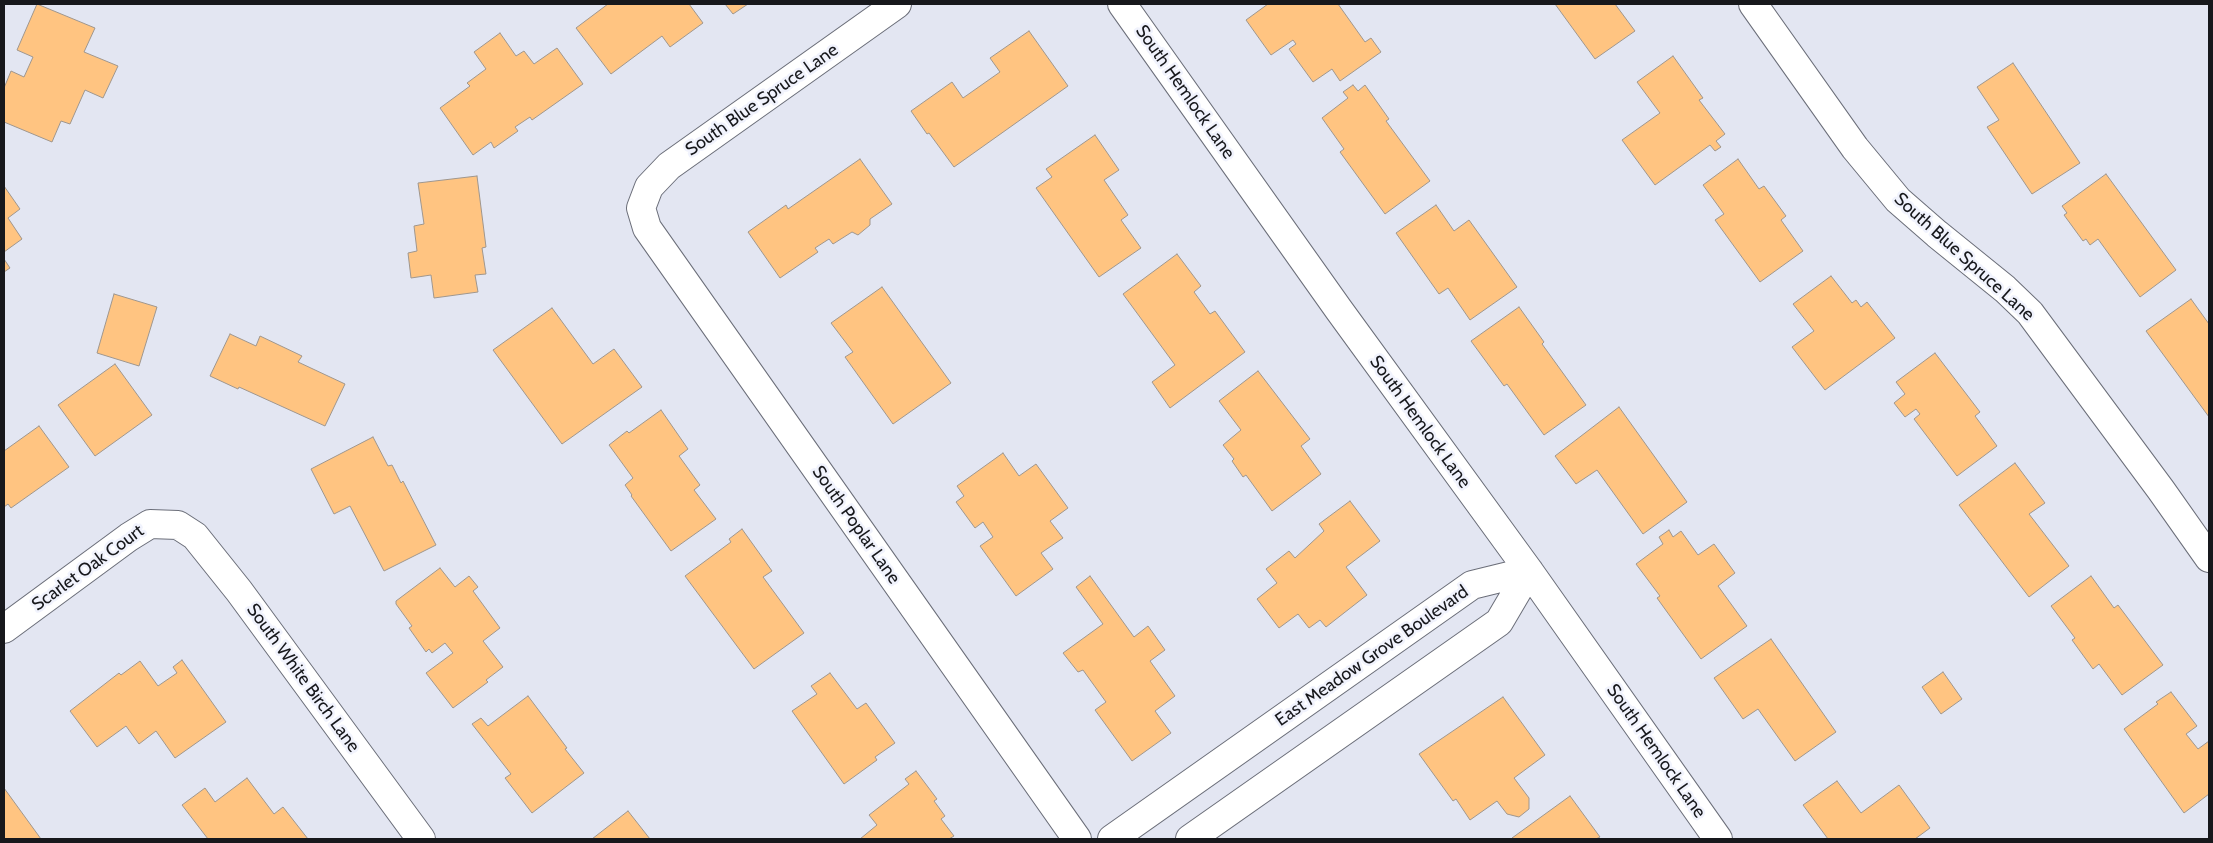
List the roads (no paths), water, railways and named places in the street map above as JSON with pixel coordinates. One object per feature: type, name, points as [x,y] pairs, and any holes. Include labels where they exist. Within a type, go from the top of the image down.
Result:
[{"type":"street","name":"South Blue Spruce Lane","points":[[641,208],[648,187],[669,166],[897,4]]},
{"type":"street","name":"South Hemlock Lane","points":[[1122,4],[1339,310],[1529,571],[1718,839]]},
{"type":"street","name":"South Blue Spruce Lane","points":[[1753,4],[1855,148],[1898,200],[2005,288],[2030,313],[2209,558]]},
{"type":"street","name":"South Poplar Lane","points":[[641,208],[647,228],[1077,839]]},
{"type":"street","name":"Scarlet Oak Court","points":[[4,629],[129,537],[150,524],[178,525]]},
{"type":"street","name":"South White Birch Lane","points":[[178,525],[195,536],[239,591],[421,839]]},
{"type":"street","name":"East Meadow Grove Boulevard","points":[[1112,839],[1472,585],[1529,571]]},
{"type":"street","points":[[1190,839],[1499,622],[1529,571]]}]
